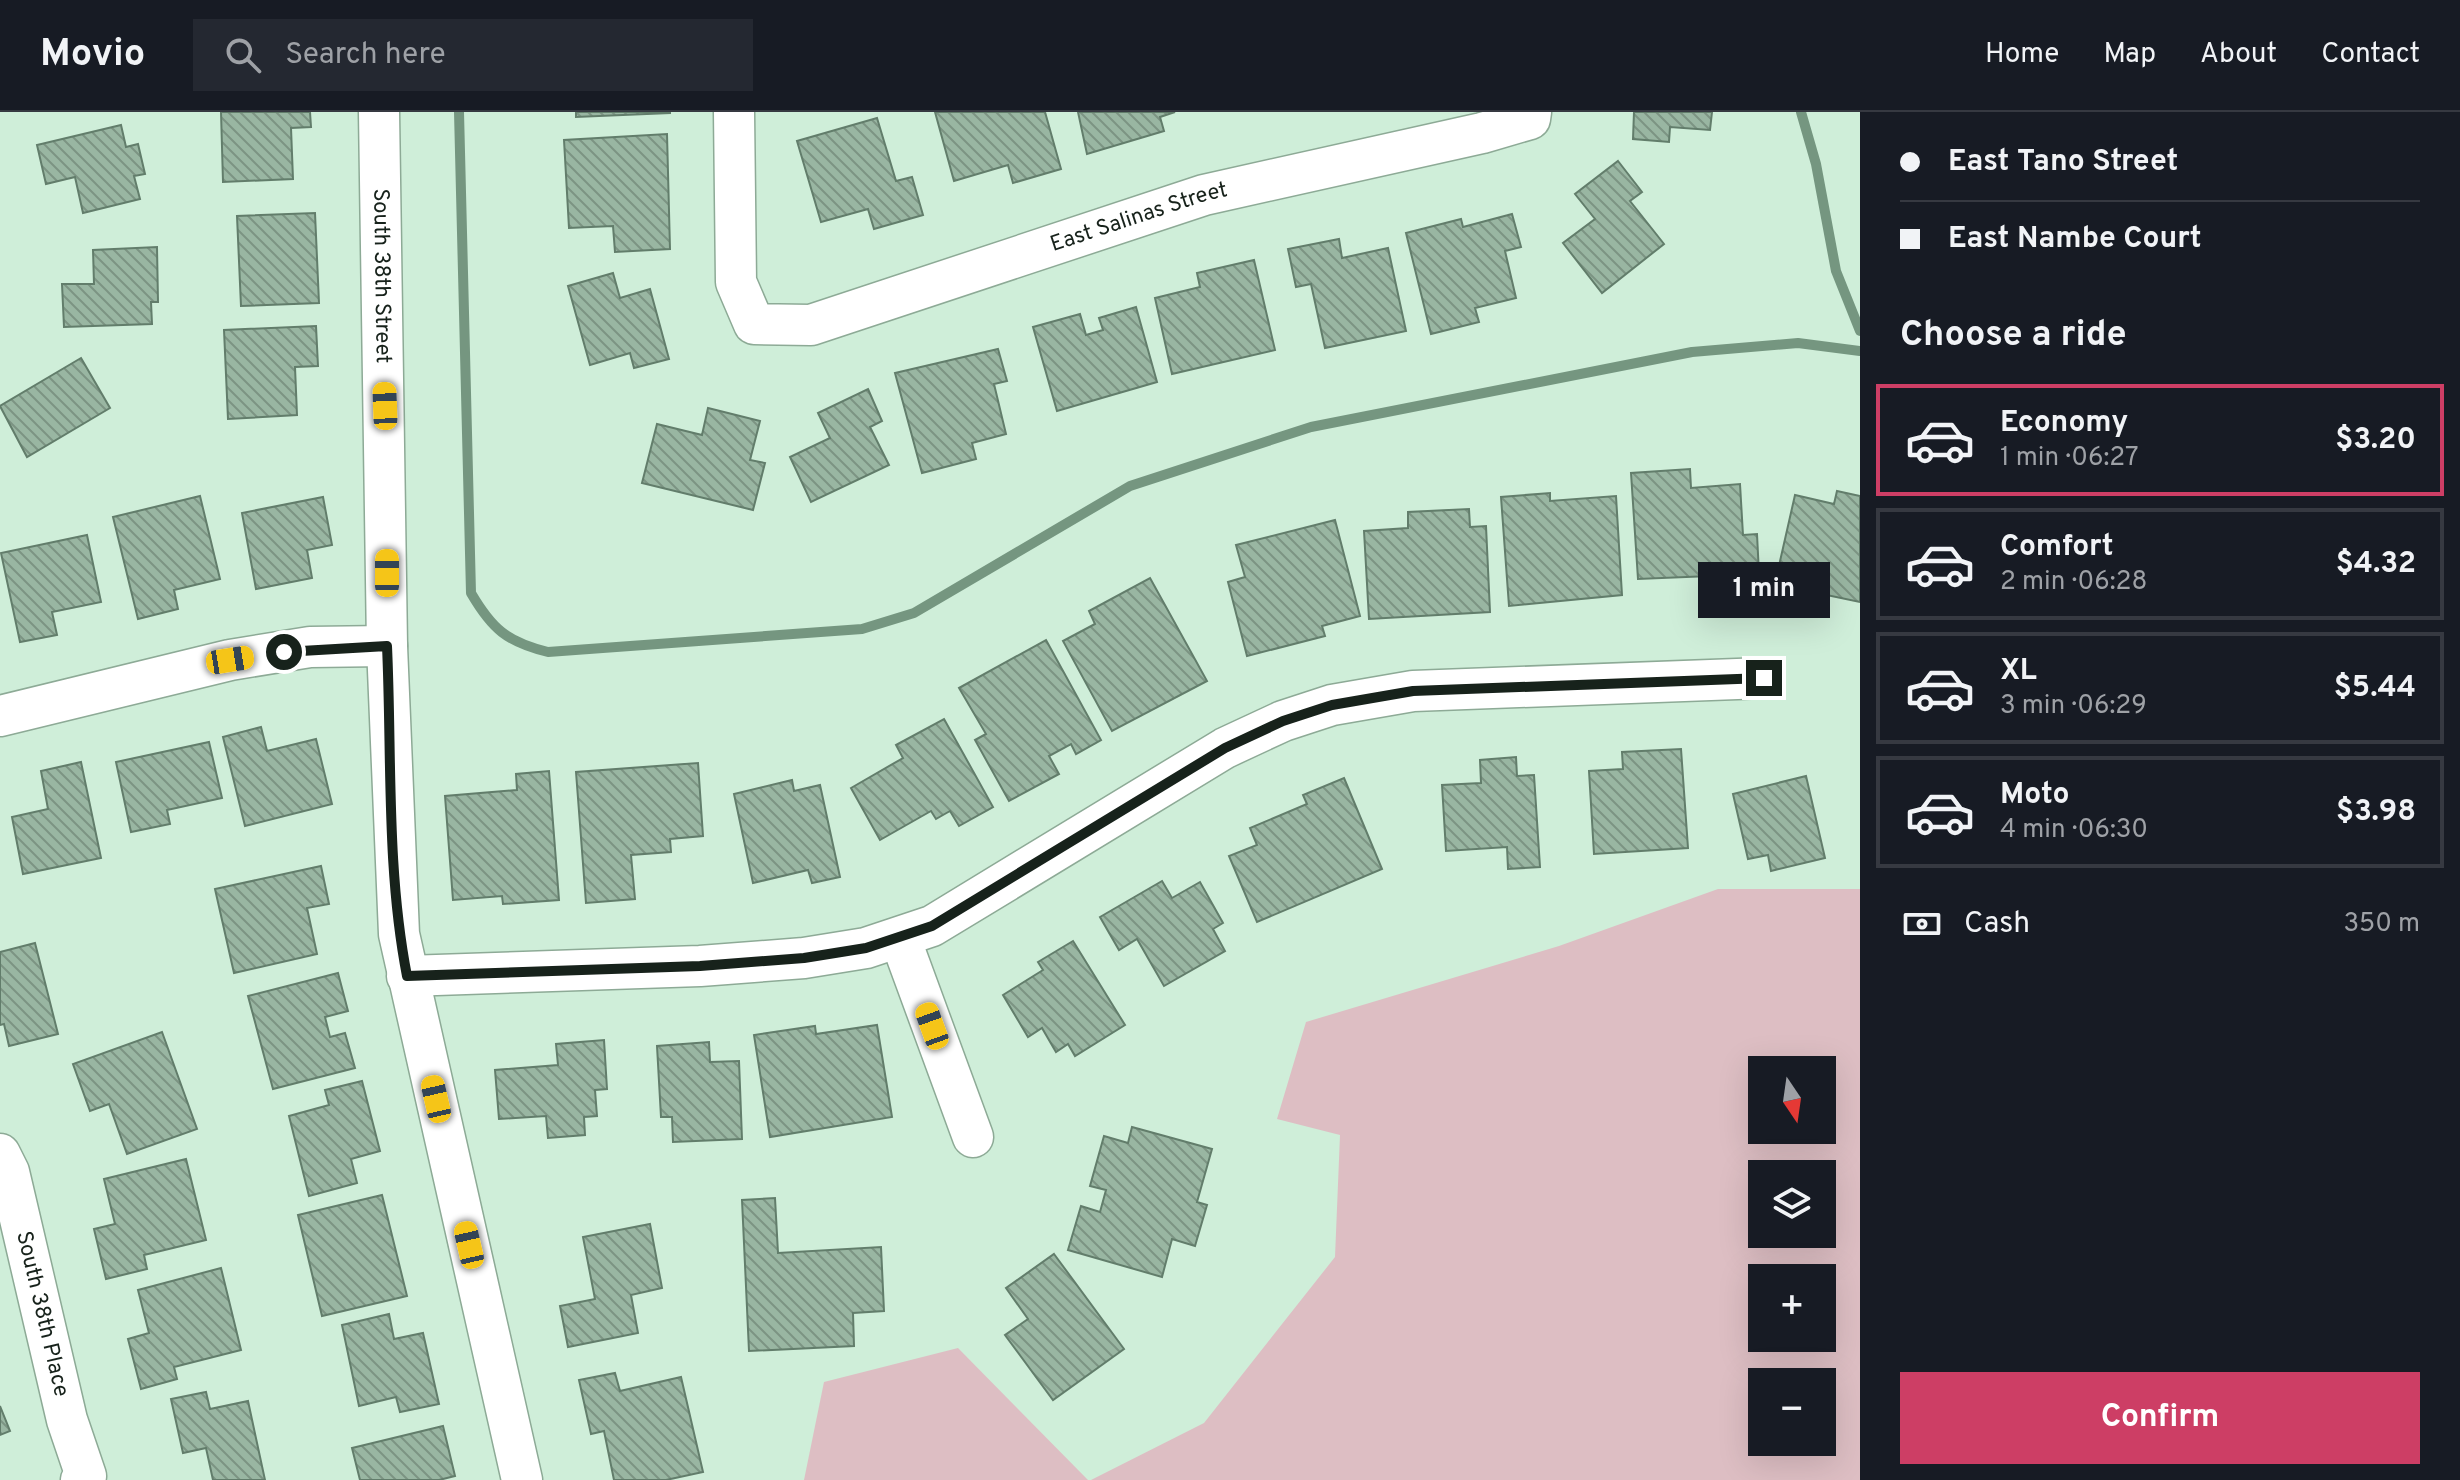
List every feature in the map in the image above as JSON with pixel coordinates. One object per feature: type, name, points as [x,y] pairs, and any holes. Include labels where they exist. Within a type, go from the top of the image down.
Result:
[{"type":"street","name":"South 38th Street","points":[[379,112],[387,646],[393,860],[399,934],[522,1480]]},
{"type":"street","name":"East Salinas Street","points":[[734,112],[736,282],[754,324],[811,325],[1204,195],[1482,133],[1531,115]]},
{"type":"street","points":[[0,716],[230,660],[310,647],[387,646]]},
{"type":"street","points":[[407,976],[715,965],[804,958],[900,938],[969,905],[1225,748],[1283,721],[1332,705],[1428,690],[1764,678]]},
{"type":"street","points":[[900,938],[973,1137]]},
{"type":"street","name":"South 38th Place","points":[[0,1154],[9,1172],[67,1420],[84,1478]]},
{"type":"shaded area","points":[[1718,889],[1860,889],[1860,1480],[1091,1480],[1204,1423],[1335,1257],[1340,1135],[1277,1119],[1306,1022],[1559,946]]},
{"type":"shaded area","points":[[958,1348],[1088,1480],[804,1480],[824,1382]]},
{"type":"building","points":[[221,112],[310,112],[311,127],[291,128],[293,179],[223,182]]},
{"type":"building","points":[[576,112],[670,112],[670,113],[576,117]]},
{"type":"building","points":[[935,112],[1045,112],[1061,169],[1013,183],[1008,165],[954,181]]},
{"type":"building","points":[[1078,112],[1175,112],[1160,117],[1164,131],[1087,154]]},
{"type":"building","points":[[1634,112],[1712,112],[1710,130],[1670,127],[1669,142],[1633,139]]},
{"type":"building","points":[[877,118],[896,181],[912,177],[923,215],[874,229],[868,209],[821,222],[797,141]]},
{"type":"building","points":[[121,125],[126,147],[138,144],[145,174],[134,176],[140,199],[83,213],[75,177],[46,184],[37,145]]},
{"type":"building","points":[[667,134],[670,249],[615,252],[613,226],[569,228],[564,140]]},
{"type":"building","points":[[1618,161],[1642,192],[1630,201],[1664,244],[1602,293],[1563,243],[1595,219],[1575,194]]},
{"type":"building","points":[[315,213],[319,303],[241,306],[237,216]]},
{"type":"building","points":[[1512,214],[1521,247],[1505,251],[1516,298],[1475,308],[1479,322],[1431,334],[1406,233],[1461,219],[1463,227]]},
{"type":"building","points":[[1339,239],[1342,258],[1388,248],[1406,331],[1325,348],[1311,284],[1296,287],[1288,249]]},
{"type":"building","points":[[157,247],[158,302],[151,302],[152,324],[64,327],[62,284],[94,284],[93,250]]},
{"type":"building","points":[[1254,260],[1275,350],[1172,374],[1155,298],[1200,287],[1197,273]]},
{"type":"building","points":[[613,273],[620,298],[650,289],[669,359],[634,368],[630,353],[590,365],[568,286]]},
{"type":"building","points":[[1136,307],[1157,382],[1057,411],[1033,327],[1080,314],[1086,335],[1103,330],[1099,318]]},
{"type":"building","points":[[316,326],[318,366],[295,367],[297,415],[228,419],[224,330]]},
{"type":"building","points":[[998,349],[1007,381],[994,384],[1006,434],[972,443],[976,459],[922,473],[895,373]]},
{"type":"building","points":[[81,358],[110,408],[27,457],[0,406]]},
{"type":"building","points":[[868,389],[882,421],[870,427],[889,465],[811,502],[790,457],[830,438],[818,413]]},
{"type":"building","points":[[708,408],[760,421],[750,460],[765,463],[753,510],[642,483],[657,424],[702,435]]},
{"type":"building","points":[[1690,469],[1691,488],[1740,484],[1743,535],[1757,534],[1759,574],[1638,579],[1631,473]]},
{"type":"building","points":[[1837,491],[1860,496],[1860,602],[1817,593],[1821,579],[1778,570],[1795,495],[1834,504]]},
{"type":"building","points":[[1550,493],[1550,501],[1616,496],[1622,595],[1509,606],[1501,497]]},
{"type":"building","points":[[200,496],[220,579],[174,590],[178,609],[138,619],[113,517]]},
{"type":"building","points":[[323,497],[332,545],[307,550],[312,578],[256,589],[242,513]]},
{"type":"building","points":[[1469,509],[1470,527],[1486,526],[1490,612],[1369,619],[1364,531],[1408,528],[1408,512]]},
{"type":"building","points":[[1335,520],[1360,616],[1322,626],[1325,636],[1247,656],[1228,582],[1245,577],[1236,545]]},
{"type":"building","points":[[87,535],[101,602],[52,612],[57,635],[20,642],[1,553]]},
{"type":"building","points":[[1150,578],[1207,681],[1112,731],[1063,641],[1095,624],[1089,611]]},
{"type":"building","points":[[1046,640],[1101,740],[1076,754],[1071,744],[1049,756],[1059,774],[1009,801],[975,740],[986,734],[959,688]]},
{"type":"building","points":[[944,719],[993,807],[959,826],[950,811],[936,819],[931,811],[880,840],[851,788],[903,758],[896,745]]},
{"type":"building","points":[[261,727],[267,751],[316,739],[332,804],[245,826],[223,737]]},
{"type":"building","points":[[209,742],[222,798],[167,810],[170,824],[131,832],[116,762]]},
{"type":"building","points":[[1681,749],[1688,848],[1594,854],[1589,771],[1623,769],[1622,752]]},
{"type":"building","points":[[1516,757],[1517,776],[1534,775],[1540,867],[1508,869],[1507,847],[1446,851],[1442,785],[1481,783],[1480,760]]},
{"type":"building","points":[[81,762],[101,858],[23,874],[12,817],[48,809],[41,771]]},
{"type":"building","points":[[698,763],[703,836],[670,839],[671,852],[631,855],[635,899],[586,903],[576,772]]},
{"type":"building","points":[[549,771],[559,900],[503,904],[502,896],[453,900],[445,796],[517,790],[516,774]]},
{"type":"building","points":[[1806,776],[1825,858],[1771,871],[1768,855],[1748,859],[1733,794]]},
{"type":"building","points":[[1344,778],[1382,869],[1257,922],[1229,856],[1257,845],[1250,828],[1307,804],[1303,795]]},
{"type":"building","points":[[792,780],[794,791],[820,785],[840,877],[812,883],[808,870],[753,883],[734,794]]},
{"type":"building","points":[[321,866],[329,904],[307,908],[317,954],[234,973],[215,889]]},
{"type":"building","points":[[1162,881],[1172,898],[1200,882],[1223,923],[1213,929],[1225,951],[1164,986],[1137,939],[1119,950],[1100,917]]},
{"type":"building","points":[[1073,941],[1125,1025],[1075,1056],[1068,1044],[1056,1052],[1042,1028],[1028,1037],[1003,995],[1043,970],[1038,962]]},
{"type":"building","points":[[35,943],[58,1034],[9,1046],[4,1024],[0,1025],[0,952]]},
{"type":"building","points":[[338,973],[348,1011],[325,1017],[330,1037],[345,1033],[355,1068],[273,1089],[248,996]]},
{"type":"building","points":[[877,1025],[892,1117],[770,1137],[754,1035],[815,1026],[816,1034]]},
{"type":"building","points":[[162,1032],[197,1129],[127,1154],[109,1104],[90,1111],[73,1064]]},
{"type":"building","points":[[604,1040],[607,1089],[595,1090],[597,1116],[584,1117],[585,1135],[548,1138],[546,1116],[499,1119],[495,1070],[558,1065],[556,1044]]},
{"type":"building","points":[[709,1042],[710,1062],[739,1061],[742,1139],[673,1142],[672,1117],[661,1117],[657,1046]]},
{"type":"building","points":[[362,1081],[380,1151],[351,1159],[357,1183],[309,1196],[289,1116],[329,1105],[325,1090]]},
{"type":"building","points":[[1132,1127],[1212,1149],[1197,1202],[1207,1205],[1195,1246],[1172,1239],[1162,1277],[1068,1250],[1081,1206],[1100,1212],[1106,1190],[1090,1186],[1104,1136],[1128,1143]]},
{"type":"building","points":[[186,1159],[206,1240],[144,1255],[147,1269],[106,1279],[94,1229],[115,1224],[104,1179]]},
{"type":"building","points":[[382,1195],[407,1296],[322,1316],[298,1215]]},
{"type":"building","points":[[775,1198],[778,1253],[881,1247],[884,1311],[853,1313],[854,1346],[749,1351],[742,1200]]},
{"type":"building","points":[[650,1224],[662,1288],[631,1295],[638,1333],[568,1347],[560,1306],[595,1299],[583,1237]]},
{"type":"building","points":[[1054,1254],[1124,1349],[1053,1400],[1005,1335],[1028,1319],[1006,1288]]},
{"type":"building","points":[[221,1268],[241,1350],[174,1367],[177,1379],[141,1389],[128,1339],[149,1333],[138,1290]]},
{"type":"building","points":[[389,1314],[394,1339],[423,1333],[439,1404],[400,1412],[396,1397],[359,1406],[342,1325]]},
{"type":"building","points":[[615,1373],[620,1391],[681,1377],[703,1472],[666,1480],[614,1480],[604,1431],[591,1434],[579,1380]]},
{"type":"building","points":[[206,1392],[210,1409],[248,1401],[265,1480],[213,1480],[206,1448],[183,1453],[171,1399]]},
{"type":"building","points":[[0,1406],[10,1431],[0,1435]]},
{"type":"building","points":[[443,1426],[455,1476],[439,1480],[360,1480],[352,1448]]},
{"type":"waterway","points":[[459,112],[471,593],[486,616],[502,632],[522,644],[548,652],[862,629],[914,613],[1130,486],[1311,427],[1692,352],[1798,343],[1860,351]]},
{"type":"waterway","points":[[1801,112],[1816,164],[1836,271],[1860,331]]},
{"type":"route","points":[[284,652],[310,647],[387,646],[393,860],[399,934],[407,976],[700,966],[804,958],[866,948],[932,926],[1058,853],[1225,748],[1283,721],[1332,705],[1413,691],[1764,678]]}]
